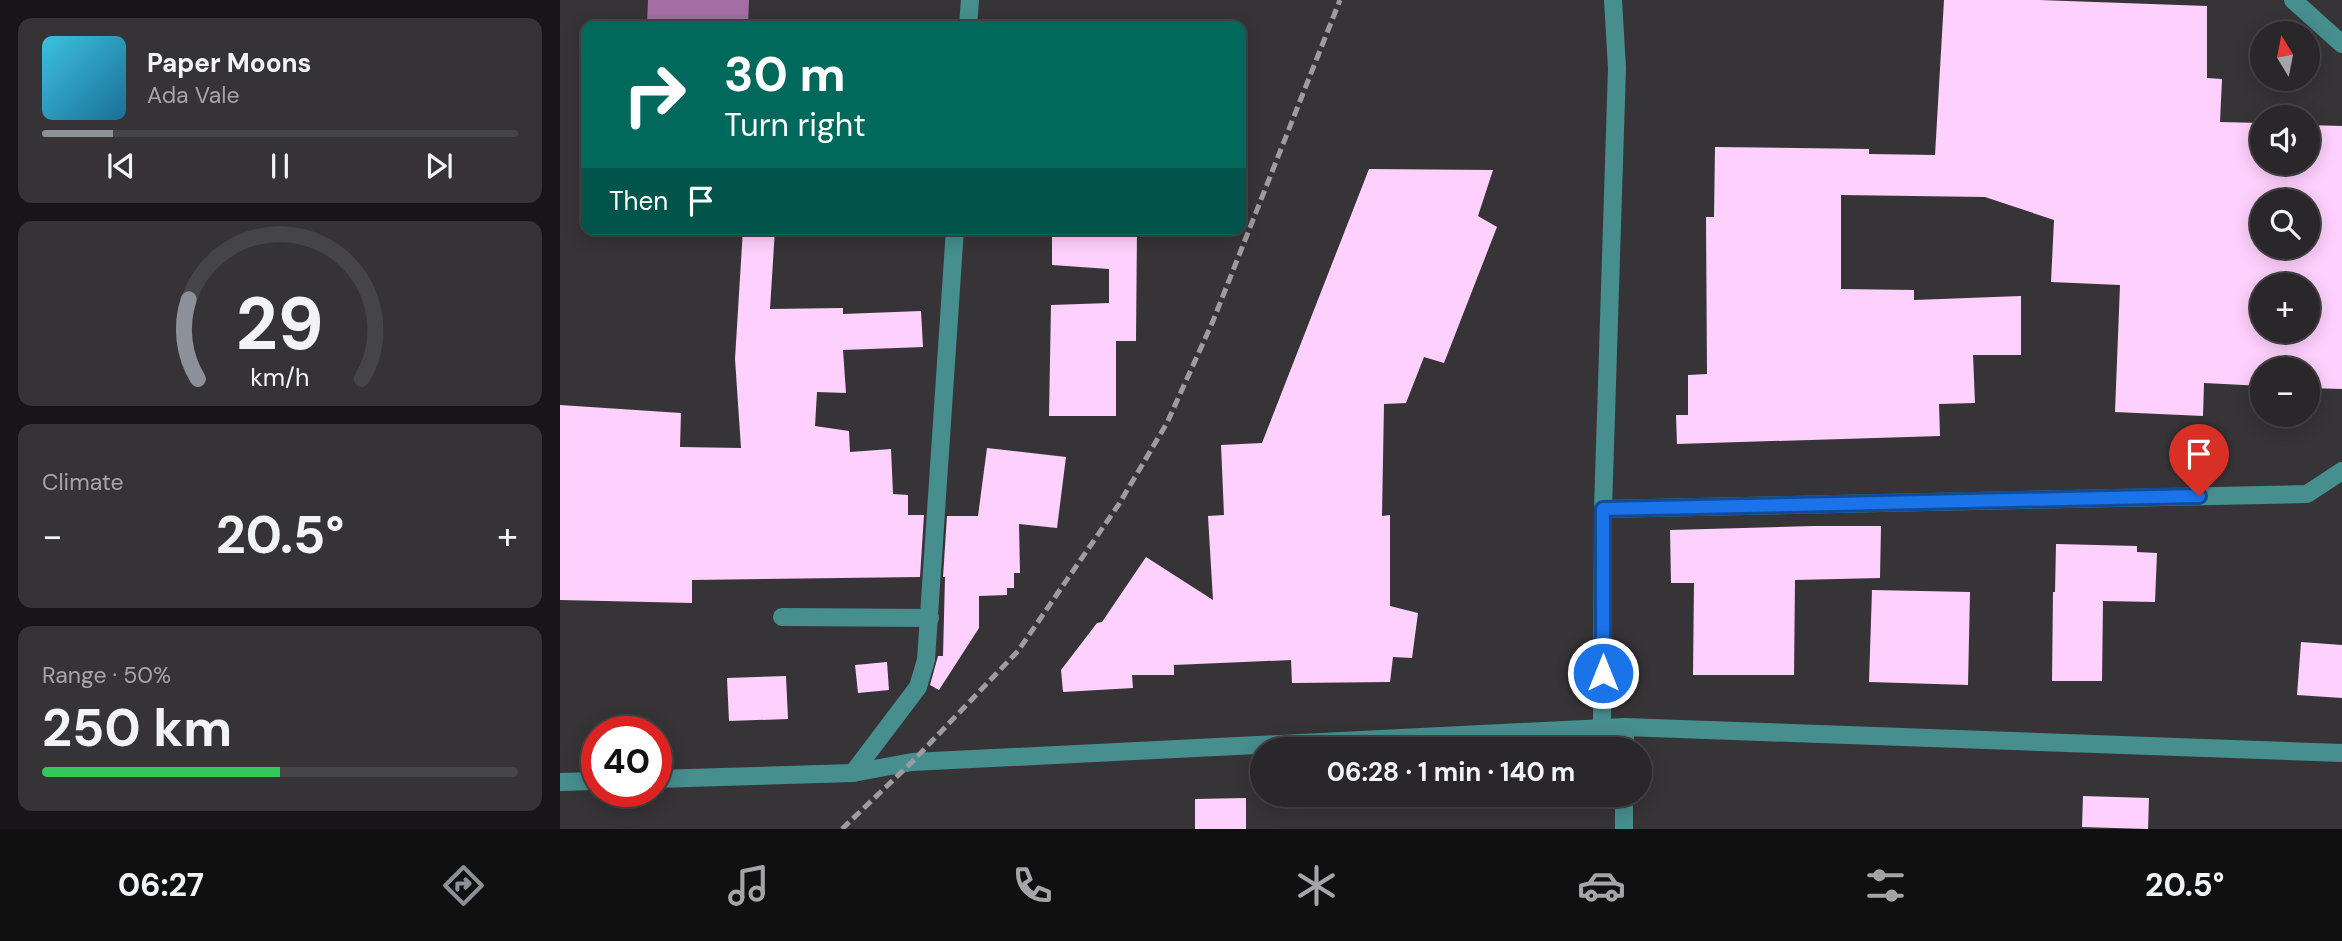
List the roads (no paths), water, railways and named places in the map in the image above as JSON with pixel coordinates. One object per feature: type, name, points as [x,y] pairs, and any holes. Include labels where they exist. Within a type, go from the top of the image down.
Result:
[{"type":"street","points":[[968,21],[970,0]]},
{"type":"street","points":[[1602,728],[1603,509],[1616,68],[1613,0]]},
{"type":"street","points":[[2293,0],[2342,44]]},
{"type":"street","points":[[853,773],[918,687],[926,660],[955,235]]},
{"type":"street","points":[[1603,509],[2307,494],[2342,471]]},
{"type":"street","points":[[782,617],[930,618]]},
{"type":"street","points":[[1625,727],[1625,737]]},
{"type":"street","points":[[672,779],[853,773],[912,762],[1625,727],[2342,753]]},
{"type":"street","points":[[560,782],[581,781]]},
{"type":"street","points":[[1624,807],[1624,829]]},
{"type":"railway","points":[[842,829],[912,762],[1018,651],[1119,504],[1167,423],[1213,321],[1340,0]]}]
